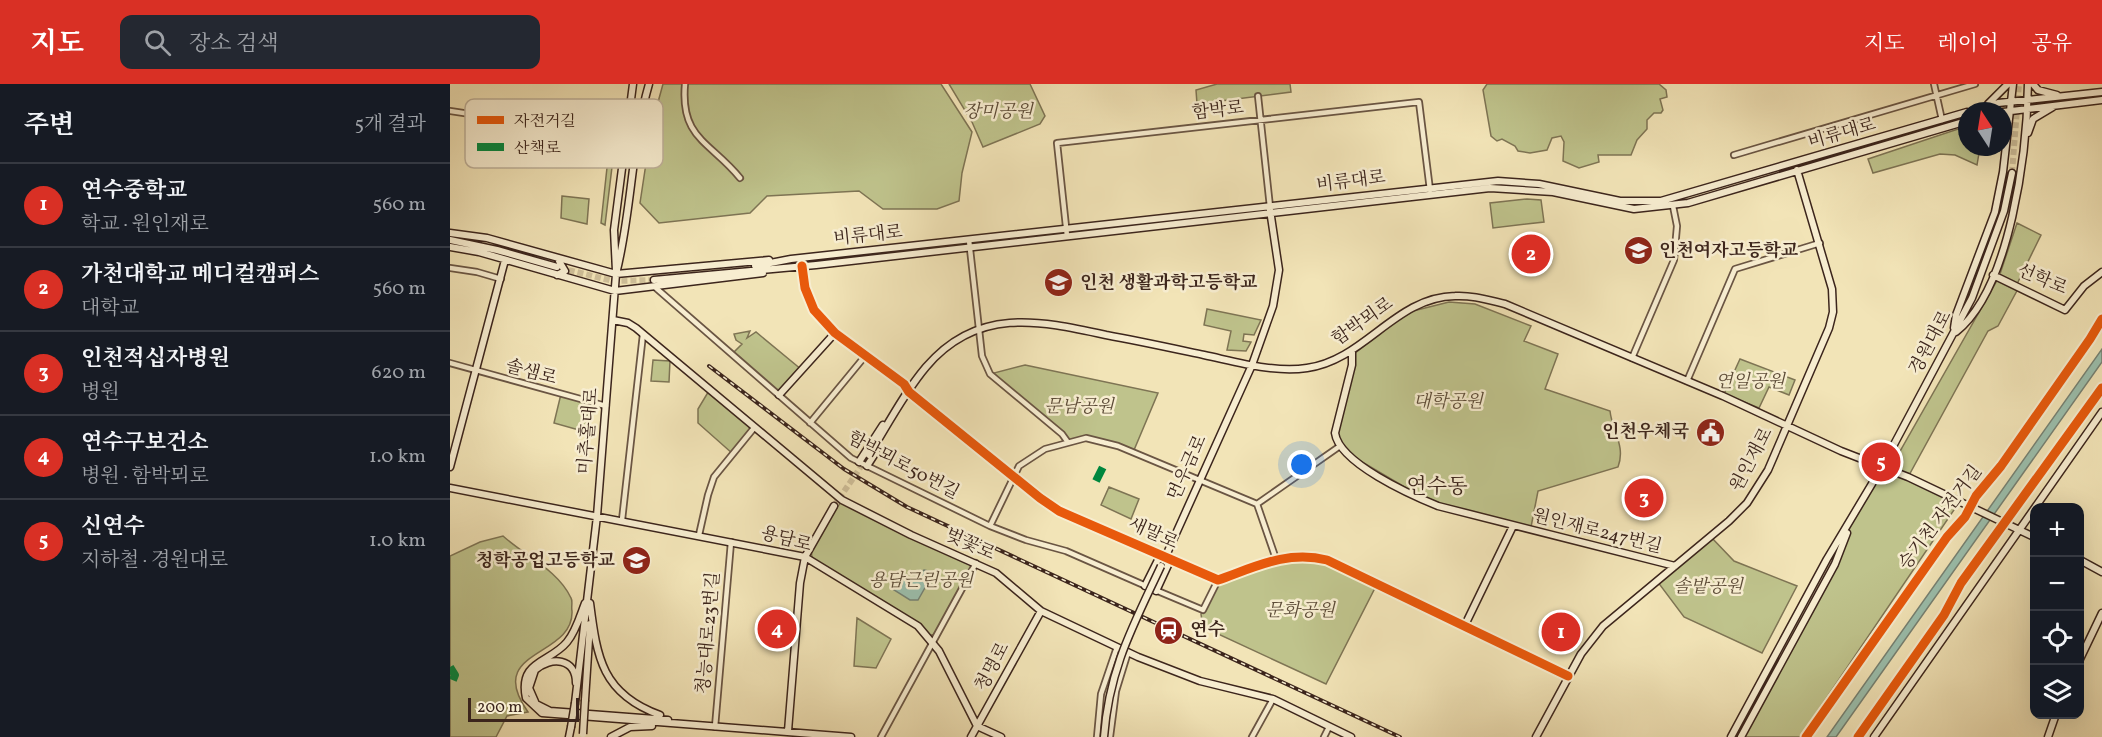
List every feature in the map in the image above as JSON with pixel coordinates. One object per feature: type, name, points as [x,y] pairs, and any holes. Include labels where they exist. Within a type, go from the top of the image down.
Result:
[{"type":"main road","name":"미추홀대로","points":[[631,99],[633,84]]},
{"type":"main road","name":"미추홀대로","points":[[645,99],[649,84]]},
{"type":"main road","points":[[2011,84],[2012,102],[2102,92]]},
{"type":"main road","points":[[1991,102],[2011,84]]},
{"type":"main road","points":[[1953,334],[1970,320],[1993,275],[2012,217],[2024,147],[2028,84]]},
{"type":"main road","points":[[2032,84],[2038,90],[2060,96]]},
{"type":"main road","points":[[2012,111],[2102,100]]},
{"type":"main road","points":[[2024,147],[2033,119],[2056,105]]},
{"type":"main road","name":"비류대로","points":[[1067,232],[1271,214],[1498,181],[1528,183],[1620,201],[1651,202],[1683,196],[1958,115]]},
{"type":"main road","name":"비류대로","points":[[654,280],[802,266],[1270,207],[1430,191],[1506,188],[1553,192],[1622,208],[1672,206],[1958,124]]},
{"type":"main road","points":[[1953,334],[1956,315],[1995,212],[2005,156]]},
{"type":"main road","name":"원인재로","points":[[1536,737],[1568,676],[1603,626],[1747,503],[1768,470],[1829,328],[1833,312],[1832,289],[1820,243],[1794,164]]},
{"type":"main road","name":"미추홀대로","points":[[569,737],[597,516],[615,291],[614,230],[622,168]]},
{"type":"main road","name":"미추홀대로","points":[[616,274],[625,236],[634,168]]},
{"type":"main road","name":"경원대로","points":[[1731,737],[1827,559],[1882,467],[1953,334],[1982,273],[2004,211],[2012,173]]},
{"type":"main road","name":"먼우금로","points":[[1104,737],[1108,697],[1118,658],[1252,365],[1277,292],[1278,264],[1270,207]]},
{"type":"main road","points":[[450,233],[487,238],[616,274],[791,259]]},
{"type":"main road","points":[[450,240],[497,250],[615,291],[656,288],[790,267]]},
{"type":"main road","name":"비류대로","points":[[728,272],[791,259],[970,244]]},
{"type":"main road","points":[[450,247],[556,271],[562,275],[565,268],[556,258]]},
{"type":"main road","points":[[450,467],[505,260]]},
{"type":"main road","name":"새말로","points":[[802,266],[805,288],[814,310],[835,333],[904,384],[909,392],[1012,476],[1059,511],[1218,580]]},
{"type":"main road","points":[[655,271],[650,280],[656,288]]},
{"type":"main road","name":"선학로","points":[[1993,275],[2065,310],[2084,286],[2102,272]]},
{"type":"main road","name":"함박뫼로","points":[[869,455],[926,368],[948,346],[980,329],[1003,323],[1035,321],[1252,365],[1308,368],[1352,352],[1411,307],[1438,297],[1456,296],[1505,304],[1960,501],[2030,535]]},
{"type":"main road","name":"벚꽃로","points":[[613,320],[628,323],[643,334],[842,500],[996,573],[1041,611],[1128,652],[1200,681],[1273,699],[1351,737]]},
{"type":"main road","points":[[779,395],[835,333]]},
{"type":"main road","points":[[1340,446],[1335,433],[1352,365],[1352,352]]},
{"type":"main road","points":[[859,462],[902,397],[909,392]]},
{"type":"main road","points":[[867,466],[908,400],[909,392]]},
{"type":"main road","points":[[1875,737],[2016,527],[2102,412]]},
{"type":"main road","name":"원인재로247번길","points":[[1340,446],[1351,458],[1411,494],[1438,506],[1675,566]]},
{"type":"main road","name":"용담로","points":[[450,488],[805,557],[918,626],[932,642],[977,726]]},
{"type":"main road","points":[[789,731],[800,583],[805,557],[834,506]]},
{"type":"main road","name":"경원대로","points":[[1742,737],[1835,564],[1853,518]]},
{"type":"main road","points":[[1465,625],[1513,526]]},
{"type":"main road","points":[[1218,580],[1276,559],[1298,555],[1327,560],[1568,676]]},
{"type":"main road","points":[[1145,586],[1158,560],[1165,557],[1168,565],[1156,591]]},
{"type":"main road","points":[[2084,563],[2102,572]]},
{"type":"main road","name":"미추홀대로","points":[[582,736],[590,640],[589,591]]},
{"type":"main road","points":[[589,591],[597,650],[608,677],[621,695],[638,706],[689,724]]},
{"type":"main road","points":[[589,591],[573,633],[566,644],[536,663],[527,675],[525,690],[530,704],[549,715],[851,737]]},
{"type":"main road","name":"청명로","points":[[972,737],[1041,611]]},
{"type":"main road","points":[[2084,649],[2102,613]]},
{"type":"main road","points":[[575,703],[576,677],[572,668],[564,661],[546,662],[535,670],[530,681],[530,694],[542,709],[653,717],[689,724]]},
{"type":"main road","points":[[2048,737],[2054,719]]},
{"type":"main road","points":[[611,737],[630,727],[689,724]]},
{"type":"main road","points":[[977,726],[1001,737]]},
{"type":"street","points":[[685,84],[685,106],[689,124],[740,178]]},
{"type":"street","points":[[1934,84],[1942,120]]},
{"type":"street","points":[[1734,155],[1975,84]]},
{"type":"street","points":[[1258,96],[1270,207]]},
{"type":"street","name":"함박로","points":[[1067,232],[1057,143],[1419,102],[1430,191]]},
{"type":"street","points":[[450,111],[465,113]]},
{"type":"street","points":[[1632,358],[1674,260],[1677,226],[1672,206]]},
{"type":"street","points":[[1687,381],[1735,269],[1820,243]]},
{"type":"street","points":[[970,244],[982,356],[990,374],[1062,434],[1067,441]]},
{"type":"street","points":[[450,268],[501,279]]},
{"type":"street","name":"함박뫼로50번길","points":[[656,288],[810,423],[859,462],[990,526],[1026,540],[1066,551],[1203,610],[1218,580]]},
{"type":"street","points":[[622,520],[643,334]]},
{"type":"street","points":[[810,423],[866,355]]},
{"type":"street","name":"솔샘로","points":[[450,363],[606,406]]},
{"type":"street","points":[[699,535],[714,477],[754,428]]},
{"type":"street","points":[[990,526],[1012,476],[1029,458],[1067,441],[1086,438],[1113,444],[1257,504],[1276,559]]},
{"type":"street","points":[[1257,504],[1340,446]]},
{"type":"street","name":"청능대로23번길","points":[[715,727],[731,542]]},
{"type":"street","points":[[881,737],[976,563]]},
{"type":"street","points":[[1097,737],[1101,694],[1118,647]]},
{"type":"street","points":[[1110,737],[1116,691],[1128,652]]},
{"type":"street","points":[[1252,737],[1273,699]]},
{"type":"street","points":[[1324,737],[1329,727]]},
{"type":"green space","points":[[663,84],[941,84],[972,132],[962,173],[959,201],[937,209],[883,209],[859,191],[767,196],[750,213],[659,223],[640,203],[645,168],[663,168],[663,99],[659,99]]},
{"type":"green space","name":"장미공원","points":[[949,84],[1030,84],[1045,116],[1040,124],[983,147],[972,122]]},
{"type":"green space","points":[[1217,84],[1290,84],[1291,92],[1197,104],[1196,90]]},
{"type":"green space","points":[[1487,84],[1659,84],[1666,90],[1667,97],[1660,99],[1663,110],[1661,113],[1654,113],[1647,120],[1647,129],[1637,140],[1631,155],[1598,155],[1599,162],[1579,168],[1563,161],[1564,142],[1561,136],[1552,138],[1547,150],[1530,153],[1518,151],[1515,146],[1502,139],[1497,141],[1491,136],[1483,90]]},
{"type":"green space","points":[[1958,129],[1958,156],[1978,156],[1977,165],[1955,155],[1940,154],[1873,173],[1868,159]]},
{"type":"green space","points":[[607,168],[612,168],[605,225],[601,223]]},
{"type":"green space","points":[[562,196],[589,199],[587,224],[561,218]]},
{"type":"green space","points":[[1527,199],[1541,200],[1544,222],[1493,228],[1490,203]]},
{"type":"green space","points":[[2017,223],[2041,235],[2016,286],[2019,287],[1998,326],[1988,331],[1908,477],[1890,469],[1999,277]]},
{"type":"green space","name":"대학공원","points":[[1449,302],[1475,304],[1531,326],[1524,341],[1558,354],[1545,389],[1610,411],[1620,445],[1618,467],[1538,491],[1531,527],[1439,503],[1413,492],[1352,456],[1338,440],[1337,432],[1354,354],[1393,323],[1413,311]]},
{"type":"green space","points":[[1207,309],[1261,320],[1254,335],[1244,334],[1243,341],[1251,342],[1246,351],[1227,350],[1231,331],[1204,325]]},
{"type":"green space","points":[[750,331],[747,338],[756,332],[802,370],[779,395],[732,354],[742,344],[736,340],[734,334]]},
{"type":"green space","name":"연일공원","points":[[1740,359],[1795,380],[1789,395],[1769,387],[1759,408],[1724,394]]},
{"type":"green space","points":[[653,360],[670,361],[669,382],[651,381]]},
{"type":"green space","name":"문남공원","points":[[1025,365],[1158,393],[1134,450],[1087,438],[1067,441],[990,374]]},
{"type":"green space","points":[[710,389],[754,428],[733,454],[698,423],[698,409]]},
{"type":"green space","points":[[561,394],[588,401],[586,432],[554,423]]},
{"type":"green space","points":[[1882,467],[1960,501],[1800,737],[1741,737],[1835,564],[1853,518]]},
{"type":"green space","points":[[1109,487],[1139,499],[1131,519],[1101,505]]},
{"type":"green space","name":"용담근린공원","points":[[842,500],[976,563],[936,634],[927,636],[919,627],[812,558],[811,548]]},
{"type":"green space","points":[[503,536],[550,571],[565,588],[572,601],[569,626],[560,638],[523,665],[516,676],[517,692],[528,712],[507,716],[496,737],[450,737],[450,556],[480,542]]},
{"type":"green space","name":"솔밭공원","points":[[1711,537],[1734,561],[1797,586],[1762,653],[1684,617],[1657,581]]},
{"type":"green space","name":"문화공원","points":[[1312,556],[1377,584],[1326,684],[1203,627],[1201,614],[1218,580],[1276,559]]},
{"type":"green space","points":[[857,618],[891,639],[876,668],[854,666]]},
{"type":"shaded area","points":[[2102,349],[2102,362],[1836,737],[1827,737]]},
{"type":"shaded area","points":[[924,570],[933,572],[934,581],[926,586],[918,600],[910,600],[894,590],[896,580],[914,578]]},
{"type":"tunnel","points":[[2012,173],[2019,84]]},
{"type":"tunnel","points":[[560,268],[613,281],[654,280]]},
{"type":"tunnel","points":[[834,506],[869,455]]},
{"type":"railway","points":[[709,366],[844,469],[907,507],[1400,737]]},
{"type":"marked path","points":[[1096,481],[1105,463]]},
{"type":"marked path","points":[[450,667],[455,675],[450,687]]},
{"type":"cycle path","points":[[802,266],[805,288],[814,310],[835,333],[904,384],[909,392],[1059,511],[1218,580],[1271,561],[1298,557],[1327,560],[1568,676]]},
{"type":"cycle path","name":"승기천 자전거길","points":[[1806,737],[1947,537],[1965,517],[1976,496],[2001,466],[2102,319]]},
{"type":"cycle path","points":[[1858,737],[1944,615],[1961,583],[2102,388]]},
{"type":"place","name":"인천여자고등학교","points":[[1638,251]]},
{"type":"place","name":"가천대학교 메디컬캠퍼스","points":[[1531,254]]},
{"type":"place","name":"인천 생활과학고등학교","points":[[1059,283]]},
{"type":"place","name":"인천우체국","points":[[1710,432]]},
{"type":"place","name":"신연수","points":[[1881,462]]},
{"type":"place","name":"인천적십자병원","points":[[1644,498]]},
{"type":"place","name":"청학공업고등학교","points":[[636,561]]},
{"type":"place","name":"연수구보건소","points":[[777,629]]},
{"type":"place","name":"연수","points":[[1169,630]]},
{"type":"place","name":"연수중학교","points":[[1561,632]]},
{"type":"district","name":"연수동","points":[[1437,487]]}]
